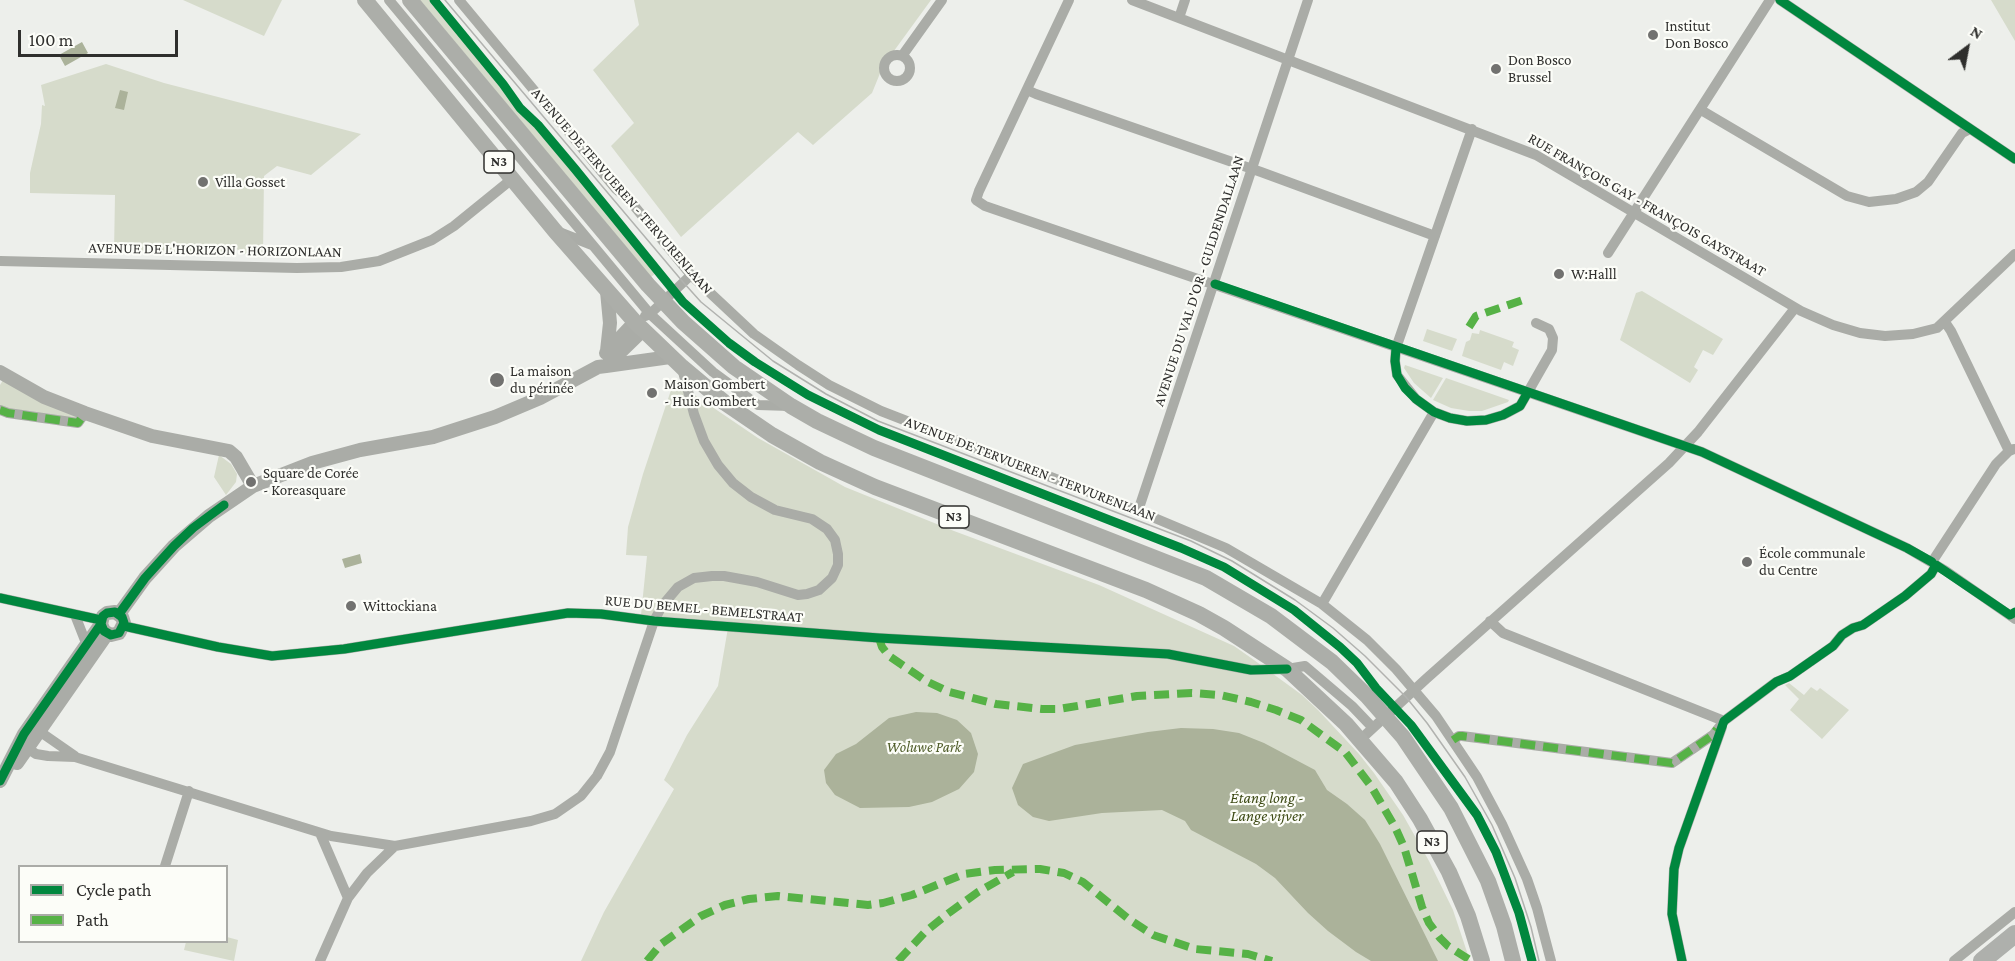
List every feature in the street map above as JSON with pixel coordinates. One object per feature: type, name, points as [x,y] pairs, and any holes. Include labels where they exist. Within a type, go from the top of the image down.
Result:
[{"type":"highway","points":[[1982,961],[2015,934]]},
{"type":"highway","points":[[1999,961],[2015,948]]},
{"type":"main road","name":"N3","points":[[365,0],[607,291],[643,322],[676,362],[725,403],[820,462],[875,487],[1156,595],[1199,614],[1287,669],[1342,720],[1403,737],[1451,808],[1471,846],[1504,926],[1513,961]]},
{"type":"main road","name":"N3","points":[[410,0],[648,285],[682,322],[734,367],[818,421],[874,448],[1206,578],[1239,596],[1303,639],[1350,678],[1396,782],[1449,872],[1468,916],[1482,961]]},
{"type":"street","points":[[389,0],[592,245],[643,322],[758,405],[791,405]]},
{"type":"street","name":"AVENUE DE TERVUEREN - TERVURENLAAN","points":[[459,0],[616,189],[631,202],[691,274],[754,334],[798,365],[854,398],[928,430],[1138,511],[1226,548],[1322,604],[1367,640],[1414,690],[1453,740],[1477,777],[1516,852],[1537,908],[1551,961]]},
{"type":"street","points":[[902,56],[942,0]]},
{"type":"street","points":[[1069,0],[979,191],[976,200],[985,206],[1702,452],[1907,548],[2013,616]]},
{"type":"street","name":"RUE FRANÇOIS GAY - FRANÇOIS GAYSTRAAT","points":[[1132,0],[1536,155],[1795,308],[1833,326],[1885,336],[1913,334],[1937,328],[1945,322]]},
{"type":"street","points":[[1179,18],[1185,0]]},
{"type":"street","name":"AVENUE DU VAL D'OR - GULDENDALLAAN","points":[[1138,511],[1308,0]]},
{"type":"street","points":[[1608,253],[1770,0]]},
{"type":"street","points":[[1780,0],[2015,159]]},
{"type":"street","points":[[1027,90],[1435,236]]},
{"type":"street","points":[[1701,110],[1847,196],[1869,202],[1896,200],[1916,192],[1928,182],[1962,133],[1970,129]]},
{"type":"street","points":[[1472,129],[1396,348],[1397,375],[1416,399],[1434,412],[1467,421],[1486,420],[1503,415],[1520,406],[1552,350],[1553,338],[1549,329],[1536,324]]},
{"type":"street","name":"AVENUE DE L'HORIZON - HORIZONLAAN","points":[[0,261],[297,268],[351,266],[379,261],[432,240],[454,226],[512,179]]},
{"type":"street","points":[[555,231],[592,245]]},
{"type":"street","points":[[1453,740],[1462,736],[1672,764],[1713,735],[1724,721],[1776,682],[1790,676],[1833,646],[1842,635],[1863,625],[1905,596],[1931,574],[1934,564],[1996,464],[2012,450],[1945,322],[2015,254]]},
{"type":"street","points":[[0,598],[75,615],[103,626],[115,635],[119,633],[122,620],[146,578],[181,540],[210,516],[253,486],[312,463],[360,450],[433,437],[472,426],[540,398],[602,367],[691,274]]},
{"type":"street","points":[[602,367],[610,323],[607,291]]},
{"type":"street","points":[[1373,728],[1664,468],[1698,432],[1795,308]]},
{"type":"street","points":[[607,347],[643,322]]},
{"type":"street","points":[[32,732],[75,757],[331,836],[395,846],[531,821],[555,814],[581,796],[597,776],[610,752],[654,621],[662,606],[678,587],[694,579],[712,576],[740,578],[798,595],[807,594],[814,593],[828,582],[838,565],[835,540],[827,529],[812,519],[775,510],[758,501],[739,488],[724,472],[704,441],[676,362],[602,367]]},
{"type":"street","points":[[1,374],[44,397],[152,436],[229,451],[236,457],[253,486]]},
{"type":"street","points":[[0,410],[78,423],[85,413]]},
{"type":"street","points":[[1322,604],[1434,412]]},
{"type":"street","points":[[2,772],[32,732],[103,626],[106,614],[115,612],[122,620]]},
{"type":"street","name":"RUE DU BEMEL - BEMELSTRAAT","points":[[122,620],[218,647],[272,656],[344,649],[567,613],[879,638],[1168,654],[1251,670],[1287,669]]},
{"type":"street","points":[[75,615],[86,643]]},
{"type":"street","points":[[1491,621],[1503,633],[1724,721]]},
{"type":"street","points":[[0,787],[27,748],[32,732],[86,643],[103,626]]},
{"type":"street","points":[[1682,961],[1672,914],[1674,869],[1679,848],[1724,721]]},
{"type":"street","points":[[27,748],[36,754],[75,757]]},
{"type":"street","points":[[166,865],[189,791]]},
{"type":"street","points":[[320,832],[348,898]]},
{"type":"street","points":[[320,961],[348,898],[367,873],[395,846]]},
{"type":"street","points":[[1954,961],[2015,912]]},
{"type":"green space","points":[[183,0],[282,0],[264,36]]},
{"type":"green space","points":[[420,0],[430,0],[505,90],[519,111],[532,122],[656,273],[651,277]]},
{"type":"green space","points":[[634,0],[931,0],[883,66],[872,93],[813,145],[798,132],[681,237],[611,146],[634,123],[593,70],[639,25]]},
{"type":"green space","points":[[1991,0],[2015,0],[2015,41]]},
{"type":"green space","points":[[106,64],[164,83],[361,134],[311,175],[277,166],[264,176],[263,255],[242,254],[235,247],[228,254],[138,252],[136,250],[114,252],[115,195],[30,193],[30,173],[41,124],[42,105],[45,106],[41,85]]},
{"type":"green space","points":[[1642,291],[1723,339],[1713,355],[1703,350],[1694,367],[1698,370],[1690,383],[1620,340],[1636,293]]},
{"type":"green space","points":[[1427,329],[1457,339],[1452,351],[1423,341]]},
{"type":"green space","points":[[1480,330],[1514,342],[1512,347],[1519,350],[1513,366],[1504,362],[1501,370],[1462,356],[1466,342],[1470,340],[1472,333],[1479,334]]},
{"type":"green space","points":[[1405,365],[1443,378],[1431,398],[1414,383],[1404,368]]},
{"type":"green space","points":[[1446,378],[1509,400],[1482,411],[1451,408],[1433,400]]},
{"type":"green space","points":[[3,380],[78,416],[76,419],[0,408],[0,385]]},
{"type":"green space","name":"Woluwe Park","points":[[674,381],[758,438],[845,487],[954,531],[1099,585],[1234,646],[1254,660],[1302,695],[1318,710],[1374,773],[1403,815],[1429,861],[1453,910],[1470,961],[581,961],[604,912],[674,789],[664,780],[687,735],[718,686],[729,622],[641,615],[647,556],[626,555],[628,527]]},
{"type":"green space","points":[[219,455],[231,464],[237,474],[236,482],[226,495],[214,477]]},
{"type":"green space","points":[[1789,683],[1804,695],[1811,687],[1817,691],[1820,688],[1849,710],[1822,739],[1790,710],[1799,699],[1785,685]]},
{"type":"green space","points":[[228,937],[238,940],[234,961],[184,950],[186,943],[228,943]]},
{"type":"water","points":[[82,42],[88,53],[65,66],[59,55]]},
{"type":"water","points":[[120,90],[128,92],[124,110],[115,108]]},
{"type":"water","points":[[360,554],[362,563],[345,568],[342,559]]},
{"type":"water","points":[[916,712],[937,713],[957,720],[971,733],[978,754],[974,772],[959,789],[932,802],[909,807],[860,808],[835,795],[826,783],[824,770],[836,754],[856,744],[889,718]]},
{"type":"water","name":"Étang long - Lange vijver","points":[[1181,728],[1239,733],[1264,743],[1315,770],[1327,790],[1365,820],[1380,844],[1438,961],[1371,961],[1328,931],[1275,878],[1256,864],[1191,830],[1185,821],[1162,810],[1102,813],[1049,821],[1033,817],[1018,805],[1012,788],[1023,764],[1075,745]]},
{"type":"tram line","points":[[445,0],[701,302],[773,361],[826,394],[878,421],[1191,541],[1232,561],[1295,600],[1333,628],[1365,656],[1406,697],[1465,777],[1492,825],[1515,878],[1539,961]]},
{"type":"marked path","points":[[1469,327],[1476,316],[1523,300],[1528,302]]},
{"type":"marked path","points":[[0,410],[78,423],[85,413]]},
{"type":"marked path","points":[[879,638],[889,656],[926,681],[949,692],[996,704],[1059,709],[1137,696],[1192,693],[1220,695],[1251,702],[1301,720],[1345,752],[1371,786],[1404,847],[1429,923],[1448,946],[1470,960]]},
{"type":"marked path","points":[[1453,740],[1462,736],[1672,763],[1713,735],[1717,729]]},
{"type":"marked path","points":[[647,961],[661,944],[701,916],[725,905],[749,899],[778,896],[868,905],[912,895],[964,874],[995,870],[1040,869],[1064,873],[1083,882],[1130,920],[1153,935],[1195,949],[1248,954],[1272,961]]},
{"type":"marked path","points":[[898,961],[925,932],[946,915],[978,892],[1013,872]]},
{"type":"cycle path","points":[[434,0],[520,108],[538,125],[575,169],[683,302],[729,343],[755,362],[808,395],[879,430],[1224,567],[1294,610],[1340,647],[1357,663],[1376,688],[1411,725],[1477,815],[1496,852],[1519,913],[1532,961]]},
{"type":"cycle path","points":[[1780,0],[2015,159]]},
{"type":"cycle path","points":[[1215,284],[1702,452],[1907,548],[1932,562]]},
{"type":"cycle path","points":[[1396,348],[1397,375],[1405,388],[1434,412],[1450,418],[1467,421],[1486,420],[1503,415],[1520,406],[1528,392]]},
{"type":"cycle path","points":[[119,614],[145,578],[174,546],[193,528],[224,505]]},
{"type":"cycle path","points":[[1682,961],[1672,914],[1674,869],[1679,848],[1724,721],[1776,682],[1790,676],[1833,646],[1842,635],[1863,625],[1905,596],[1931,574],[1936,565],[2010,615],[2015,612]]},
{"type":"cycle path","points":[[0,598],[101,620]]},
{"type":"cycle path","points":[[0,781],[24,734],[101,624],[103,616],[115,612],[122,617],[124,623],[119,633],[111,635],[104,631],[101,624]]},
{"type":"cycle path","points":[[124,626],[218,647],[272,656],[344,649],[568,613],[601,614],[654,621],[879,638],[1168,654],[1251,670],[1287,669]]},
{"type":"place","name":"Institut Don Bosco","points":[[1653,35]]},
{"type":"place","name":"Don Bosco Brussel","points":[[1496,69]]},
{"type":"place","name":"Villa Gosset","points":[[203,182]]},
{"type":"place","name":"W:Halll","points":[[1559,274]]},
{"type":"place","name":"La maison du périnée","points":[[497,380]]},
{"type":"place","name":"Maison Gombert - Huis Gombert","points":[[652,393]]},
{"type":"place","name":"Square de Corée - Koreasquare","points":[[251,482]]},
{"type":"place","name":"École communale du Centre","points":[[1747,562]]},
{"type":"place","name":"Wittockiana","points":[[351,606]]}]
